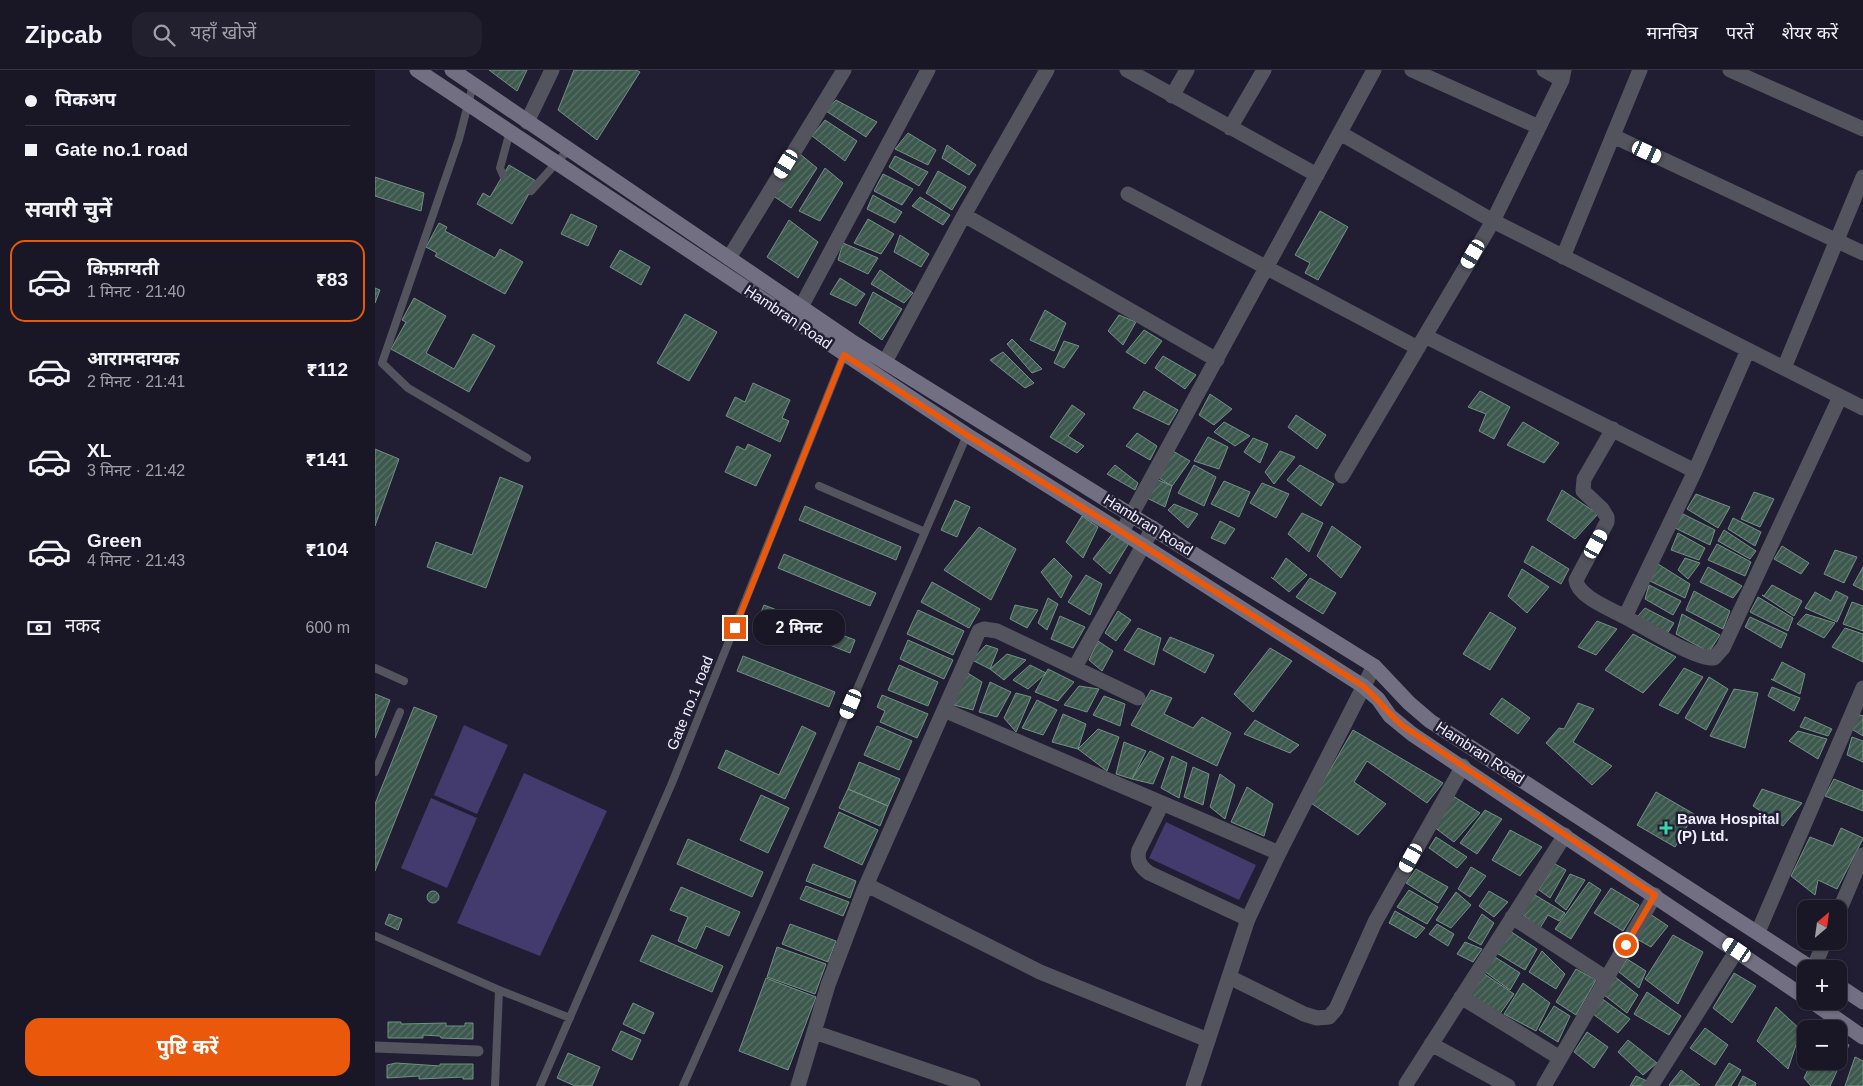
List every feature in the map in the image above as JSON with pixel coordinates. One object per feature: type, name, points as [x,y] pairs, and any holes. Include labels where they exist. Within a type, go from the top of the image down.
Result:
[{"type":"main road","name":"Hambran Road","points":[[417,70],[844,355],[1363,686],[1378,699],[1390,716],[1403,726],[1797,992]]},
{"type":"main road","name":"Hambran Road","points":[[452,70],[885,362],[1374,666],[1409,703],[1430,721],[1800,960]]},
{"type":"main road","points":[[1847,991],[1863,1002]]},
{"type":"main road","points":[[1824,1010],[1863,1037]]},
{"type":"street","points":[[527,122],[552,70]]},
{"type":"street","points":[[729,258],[844,70]]},
{"type":"street","points":[[801,307],[928,70]]},
{"type":"street","points":[[885,362],[964,215],[1047,70]]},
{"type":"street","points":[[1127,70],[1317,175]]},
{"type":"street","points":[[1172,96],[1187,70]]},
{"type":"street","points":[[1230,128],[1264,70]]},
{"type":"street","points":[[1122,532],[1374,70]]},
{"type":"street","points":[[1412,70],[1539,127]]},
{"type":"street","points":[[1342,476],[1493,221],[1563,75],[1544,70]]},
{"type":"street","points":[[1563,257],[1641,70]]},
{"type":"street","points":[[1731,70],[1863,129]]},
{"type":"street","points":[[1340,133],[1493,221],[1863,408]]},
{"type":"street","points":[[1613,136],[1863,253]]},
{"type":"street","points":[[1784,368],[1863,177]]},
{"type":"street","points":[[1128,194],[1266,268],[1421,342],[1613,429],[1695,471]]},
{"type":"street","points":[[964,215],[1217,360]]},
{"type":"street","points":[[1625,617],[1695,471],[1748,350]]},
{"type":"street","points":[[1613,429],[1582,485],[1583,491],[1605,513],[1607,522],[1577,580],[1577,586],[1587,596],[1625,617],[1699,655],[1714,658],[1718,655],[1840,397]]},
{"type":"street","points":[[1075,667],[1153,528]]},
{"type":"street","points":[[799,1086],[828,985],[867,885],[977,633],[981,630],[997,631],[1139,698]]},
{"type":"street","points":[[1193,1086],[1248,919],[1279,853],[1374,666]]},
{"type":"street","points":[[1758,932],[1863,688]]},
{"type":"street","points":[[944,710],[1279,853]]},
{"type":"street","points":[[1229,977],[1304,1014],[1317,1018],[1329,1017],[1336,1009],[1375,922],[1463,766]]},
{"type":"street","points":[[1162,804],[1139,850],[1137,857],[1141,866],[1149,873],[1248,919]]},
{"type":"street","points":[[1405,1084],[1565,835]]},
{"type":"street","points":[[1844,900],[1863,855]]},
{"type":"street","points":[[867,885],[1040,972],[1208,1040]]},
{"type":"street","points":[[1544,1086],[1655,895]]},
{"type":"street","points":[[1512,918],[1606,978]]},
{"type":"street","points":[[1651,1086],[1737,950]]},
{"type":"street","points":[[1461,997],[1560,1058]]},
{"type":"street","points":[[814,1032],[973,1086]]},
{"type":"street","points":[[1431,1044],[1508,1086]]},
{"type":"street","points":[[375,1047],[477,1051]]},
{"type":"lane","points":[[375,368],[382,363],[459,139],[473,85]]},
{"type":"lane","points":[[503,175],[500,168],[510,131]]},
{"type":"lane","points":[[531,192],[568,150]]},
{"type":"lane","name":"Gate no.1 road","points":[[540,1086],[672,783],[844,355]]},
{"type":"lane","points":[[382,363],[408,388],[527,458]]},
{"type":"lane","points":[[683,1086],[761,911],[967,435]]},
{"type":"lane","points":[[819,486],[925,532]]},
{"type":"lane","points":[[375,668],[404,681]]},
{"type":"lane","points":[[375,772],[400,712]]},
{"type":"lane","points":[[375,936],[499,990],[570,1018]]},
{"type":"lane","points":[[495,1086],[499,990]]},
{"type":"shaded area","points":[[464,725],[508,745],[477,814],[434,795]]},
{"type":"shaded area","points":[[524,773],[607,811],[540,956],[457,923]]},
{"type":"shaded area","points":[[431,798],[477,818],[447,888],[401,868]]},
{"type":"shaded area","points":[[1166,822],[1256,865],[1239,900],[1149,858]]},
{"type":"building","points":[[489,70],[527,70],[517,91]]},
{"type":"building","points":[[574,70],[636,70],[640,72],[597,140],[558,110]]},
{"type":"building","points":[[836,100],[877,122],[866,137],[826,111]]},
{"type":"building","points":[[825,120],[857,141],[845,161],[812,136]]},
{"type":"building","points":[[908,133],[936,150],[928,165],[895,149]]},
{"type":"building","points":[[947,145],[976,165],[969,175],[942,158]]},
{"type":"building","points":[[800,154],[817,168],[791,208],[772,195]]},
{"type":"building","points":[[895,156],[928,172],[919,186],[889,167]]},
{"type":"building","points":[[509,165],[536,181],[512,224],[477,204],[483,193],[490,197]]},
{"type":"building","points":[[825,168],[843,183],[820,221],[799,211]]},
{"type":"building","points":[[938,171],[966,187],[952,210],[926,193]]},
{"type":"building","points":[[883,174],[913,189],[902,205],[874,191]]},
{"type":"building","points":[[375,177],[424,193],[421,211],[375,196]]},
{"type":"building","points":[[873,195],[902,212],[895,223],[867,209]]},
{"type":"building","points":[[920,197],[950,215],[943,225],[912,206]]},
{"type":"building","points":[[1320,211],[1348,227],[1318,280],[1305,273],[1310,263],[1295,255]]},
{"type":"building","points":[[571,214],[597,226],[588,246],[561,234]]},
{"type":"building","points":[[868,219],[894,234],[881,254],[854,243]]},
{"type":"building","points":[[789,220],[818,242],[798,278],[767,257]]},
{"type":"building","points":[[439,223],[447,227],[445,231],[495,258],[500,249],[523,262],[505,294],[435,256],[437,253],[426,247]]},
{"type":"building","points":[[900,235],[929,254],[921,267],[894,252]]},
{"type":"building","points":[[843,243],[878,258],[868,274],[838,260]]},
{"type":"building","points":[[620,250],[650,267],[641,285],[610,267]]},
{"type":"building","points":[[880,270],[913,293],[904,303],[871,284]]},
{"type":"building","points":[[840,278],[865,294],[856,306],[830,294]]},
{"type":"building","points":[[375,288],[380,290],[375,303]]},
{"type":"building","points":[[873,292],[902,309],[882,340],[859,323]]},
{"type":"building","points":[[414,298],[446,316],[426,353],[454,369],[473,334],[495,346],[469,392],[391,349],[406,322],[402,320]]},
{"type":"building","points":[[1045,310],[1066,323],[1054,351],[1030,340]]},
{"type":"building","points":[[685,314],[717,332],[689,381],[657,363]]},
{"type":"building","points":[[1119,315],[1136,322],[1123,345],[1108,331]]},
{"type":"building","points":[[1144,330],[1162,341],[1145,364],[1126,352]]},
{"type":"building","points":[[1012,339],[1042,369],[1032,373],[1007,344]]},
{"type":"building","points":[[1064,341],[1079,346],[1064,368],[1054,363]]},
{"type":"building","points":[[1003,352],[1034,383],[1025,388],[990,360]]},
{"type":"building","points":[[1163,356],[1196,375],[1185,389],[1155,368]]},
{"type":"building","points":[[753,383],[790,400],[782,418],[789,421],[780,442],[726,416],[735,397],[745,402]]},
{"type":"building","points":[[1144,391],[1178,410],[1169,425],[1133,408]]},
{"type":"building","points":[[1480,391],[1510,407],[1494,439],[1479,431],[1486,414],[1468,407]]},
{"type":"building","points":[[1210,394],[1232,409],[1214,425],[1199,415]]},
{"type":"building","points":[[1072,405],[1085,414],[1068,436],[1084,446],[1077,453],[1050,437]]},
{"type":"building","points":[[1296,415],[1326,435],[1317,449],[1288,427]]},
{"type":"building","points":[[1224,422],[1250,436],[1235,446],[1214,432]]},
{"type":"building","points":[[1523,422],[1559,443],[1544,463],[1507,445]]},
{"type":"building","points":[[1137,433],[1157,446],[1150,460],[1126,446]]},
{"type":"building","points":[[1208,437],[1228,447],[1219,469],[1194,461]]},
{"type":"building","points":[[1253,438],[1268,444],[1260,463],[1244,452]]},
{"type":"building","points":[[748,444],[771,455],[756,486],[725,472],[737,446],[745,450]]},
{"type":"building","points":[[375,449],[399,459],[375,526]]},
{"type":"building","points":[[1173,451],[1190,461],[1172,486],[1159,478]]},
{"type":"building","points":[[1280,451],[1295,457],[1274,484],[1265,472]]},
{"type":"building","points":[[1115,465],[1138,483],[1135,490],[1107,474]]},
{"type":"building","points":[[1194,465],[1216,477],[1204,506],[1178,493]]},
{"type":"building","points":[[1300,465],[1334,484],[1321,506],[1287,480]]},
{"type":"building","points":[[500,477],[523,486],[486,588],[427,567],[436,542],[472,555]]},
{"type":"building","points":[[1156,479],[1172,486],[1165,507],[1147,498]]},
{"type":"building","points":[[1224,481],[1250,492],[1239,517],[1211,504]]},
{"type":"building","points":[[1262,483],[1289,494],[1276,518],[1250,503]]},
{"type":"building","points":[[1562,490],[1598,514],[1575,539],[1547,520]]},
{"type":"building","points":[[1754,492],[1774,499],[1760,527],[1741,519]]},
{"type":"building","points":[[1696,494],[1730,507],[1718,528],[1687,509]]},
{"type":"building","points":[[955,500],[970,507],[957,537],[941,530]]},
{"type":"building","points":[[1174,504],[1198,514],[1188,528],[1168,510]]},
{"type":"building","points":[[805,506],[901,547],[896,560],[799,520]]},
{"type":"building","points":[[1302,513],[1323,523],[1309,552],[1288,534]]},
{"type":"building","points":[[1683,514],[1715,530],[1710,545],[1675,528]]},
{"type":"building","points":[[1082,516],[1098,527],[1083,558],[1066,542]]},
{"type":"building","points":[[1733,518],[1761,532],[1755,546],[1728,529]]},
{"type":"building","points":[[1220,521],[1235,529],[1225,544],[1211,538]]},
{"type":"building","points":[[1332,526],[1361,547],[1341,578],[1317,556]]},
{"type":"building","points":[[979,527],[1016,549],[991,600],[944,570]]},
{"type":"building","points":[[1724,530],[1756,551],[1750,559],[1718,541]]},
{"type":"building","points":[[1113,533],[1129,543],[1110,574],[1093,559]]},
{"type":"building","points":[[1678,533],[1705,548],[1699,560],[1671,550]]},
{"type":"building","points":[[1717,544],[1751,562],[1745,576],[1708,560]]},
{"type":"building","points":[[1532,546],[1569,569],[1561,584],[1524,562]]},
{"type":"building","points":[[1782,546],[1809,563],[1801,574],[1774,559]]},
{"type":"building","points":[[1835,550],[1857,557],[1844,583],[1824,574]]},
{"type":"building","points":[[784,554],[876,593],[870,606],[778,568]]},
{"type":"building","points":[[1054,558],[1072,576],[1061,598],[1041,572]]},
{"type":"building","points":[[1286,558],[1307,575],[1289,592],[1273,579]]},
{"type":"building","points":[[1685,558],[1700,563],[1688,579],[1678,570]]},
{"type":"building","points":[[1658,564],[1690,584],[1685,598],[1650,581]]},
{"type":"building","points":[[1708,567],[1742,586],[1733,598],[1700,582]]},
{"type":"building","points":[[1863,567],[1863,590],[1853,585]]},
{"type":"building","points":[[1522,569],[1549,587],[1527,613],[1508,596]]},
{"type":"building","points":[[1086,575],[1102,584],[1090,615],[1068,602]]},
{"type":"building","points":[[1310,578],[1336,593],[1323,614],[1296,597]]},
{"type":"building","points":[[932,582],[980,609],[969,628],[921,602]]},
{"type":"building","points":[[1649,585],[1681,601],[1673,615],[1645,599]]},
{"type":"building","points":[[1772,585],[1802,601],[1794,616],[1762,595],[1764,596]]},
{"type":"building","points":[[1694,591],[1730,611],[1723,629],[1686,610]]},
{"type":"building","points":[[1836,591],[1848,597],[1837,622],[1805,608],[1815,592],[1831,601]]},
{"type":"building","points":[[1758,597],[1793,618],[1788,631],[1750,612]]},
{"type":"building","points":[[1048,598],[1058,604],[1047,630],[1038,623]]},
{"type":"building","points":[[1852,602],[1863,606],[1863,631],[1843,624]]},
{"type":"building","points":[[764,605],[855,640],[850,653],[759,617]]},
{"type":"building","points":[[1015,605],[1038,610],[1027,628],[1010,619]]},
{"type":"building","points":[[1645,608],[1674,623],[1667,634],[1638,616]]},
{"type":"building","points":[[918,610],[964,631],[953,655],[907,634]]},
{"type":"building","points":[[1118,611],[1131,620],[1116,641],[1105,633]]},
{"type":"building","points":[[1490,612],[1516,628],[1490,670],[1463,654]]},
{"type":"building","points":[[1682,614],[1720,635],[1709,652],[1676,634]]},
{"type":"building","points":[[1806,614],[1835,623],[1824,638],[1797,624]]},
{"type":"building","points":[[1060,616],[1085,627],[1073,648],[1051,639]]},
{"type":"building","points":[[1750,617],[1787,634],[1781,648],[1745,627]]},
{"type":"building","points":[[1597,621],[1617,629],[1596,655],[1578,647]]},
{"type":"building","points":[[1138,628],[1161,638],[1154,665],[1124,650]]},
{"type":"building","points":[[1845,628],[1863,634],[1863,662],[1832,647]]},
{"type":"building","points":[[1633,634],[1676,657],[1643,693],[1605,670]]},
{"type":"building","points":[[1170,637],[1214,655],[1205,673],[1163,650]]},
{"type":"building","points":[[908,640],[953,660],[944,679],[900,659]]},
{"type":"building","points":[[1098,641],[1113,651],[1102,671],[1089,660]]},
{"type":"building","points":[[986,645],[998,649],[990,669],[972,660]]},
{"type":"building","points":[[1270,648],[1292,661],[1253,712],[1234,694]]},
{"type":"building","points":[[1007,654],[1026,660],[1004,680],[990,669]]},
{"type":"building","points":[[743,656],[835,692],[829,707],[737,671]]},
{"type":"building","points":[[1782,662],[1805,674],[1800,694],[1771,679],[1773,680]]},
{"type":"building","points":[[899,665],[938,682],[928,706],[888,690]]},
{"type":"building","points":[[1030,665],[1046,673],[1028,689],[1013,680]]},
{"type":"building","points":[[1684,668],[1703,677],[1678,714],[1659,705]]},
{"type":"building","points":[[1048,669],[1074,682],[1058,701],[1035,692]]},
{"type":"building","points":[[966,672],[982,682],[973,710],[954,705]]},
{"type":"building","points":[[1709,677],[1728,689],[1706,730],[1685,718]]},
{"type":"building","points":[[990,682],[1011,692],[997,717],[979,712]]},
{"type":"building","points":[[1079,686],[1099,689],[1087,712],[1064,705]]},
{"type":"building","points":[[1772,687],[1800,698],[1794,711],[1768,696]]},
{"type":"building","points":[[1734,689],[1758,693],[1745,748],[1710,736]]},
{"type":"building","points":[[1151,690],[1172,698],[1164,714],[1193,728],[1202,717],[1231,733],[1217,766],[1131,725]]},
{"type":"building","points":[[1016,693],[1031,697],[1016,732],[1004,718]]},
{"type":"building","points":[[375,694],[390,700],[375,738]]},
{"type":"building","points":[[882,695],[928,714],[917,738],[880,722],[885,711],[877,707]]},
{"type":"building","points":[[1104,696],[1125,704],[1120,726],[1093,715]]},
{"type":"building","points":[[1502,698],[1530,718],[1518,734],[1490,714]]},
{"type":"building","points":[[1037,700],[1057,710],[1043,735],[1022,728]]},
{"type":"building","points":[[1578,703],[1594,709],[1573,742],[1612,766],[1592,785],[1546,743],[1559,728],[1564,729]]},
{"type":"building","points":[[414,707],[437,716],[375,871],[375,804]]},
{"type":"building","points":[[1063,714],[1086,724],[1078,749],[1052,742]]},
{"type":"building","points":[[1857,714],[1863,716],[1863,736],[1850,728]]},
{"type":"building","points":[[1805,717],[1832,729],[1828,736],[1800,727]]},
{"type":"building","points":[[1255,720],[1299,745],[1290,753],[1244,734]]},
{"type":"building","points":[[802,726],[816,733],[785,799],[718,768],[726,750],[779,775]]},
{"type":"building","points":[[877,726],[912,741],[899,770],[864,755]]},
{"type":"building","points":[[1098,729],[1119,737],[1107,771],[1078,749]]},
{"type":"building","points":[[1353,730],[1443,783],[1427,803],[1367,761],[1354,782],[1386,804],[1358,835],[1311,803]]},
{"type":"building","points":[[1798,731],[1827,739],[1818,759],[1789,741]]},
{"type":"building","points":[[1852,737],[1863,741],[1863,762],[1847,755]]},
{"type":"building","points":[[1124,742],[1146,751],[1132,779],[1116,774]]},
{"type":"building","points":[[1150,751],[1164,758],[1153,784],[1132,779]]},
{"type":"building","points":[[1172,756],[1187,763],[1179,798],[1161,788]]},
{"type":"building","points":[[859,762],[900,779],[888,806],[848,789]]},
{"type":"building","points":[[1193,767],[1209,774],[1203,805],[1184,797]]},
{"type":"building","points":[[1220,774],[1235,785],[1225,819],[1210,807]]},
{"type":"building","points":[[1834,779],[1863,791],[1863,811],[1825,796]]},
{"type":"building","points":[[1247,787],[1273,804],[1264,836],[1231,822]]},
{"type":"building","points":[[848,789],[888,806],[880,826],[839,808]]},
{"type":"building","points":[[1762,789],[1802,803],[1783,826],[1753,806]]},
{"type":"building","points":[[1656,792],[1694,814],[1675,847],[1637,825]]},
{"type":"building","points":[[761,795],[789,808],[768,853],[740,840]]},
{"type":"building","points":[[1453,796],[1480,813],[1454,842],[1434,827]]},
{"type":"building","points":[[1485,810],[1502,819],[1477,854],[1460,843]]},
{"type":"building","points":[[839,812],[878,830],[862,865],[824,847]]},
{"type":"building","points":[[1841,828],[1863,839],[1837,889],[1818,880],[1815,895],[1791,876],[1810,837],[1833,846]]},
{"type":"building","points":[[1510,830],[1542,847],[1520,876],[1492,860]]},
{"type":"building","points":[[1436,837],[1467,857],[1457,868],[1429,848]]},
{"type":"building","points":[[688,839],[763,872],[752,897],[677,864]]},
{"type":"building","points":[[813,864],[856,881],[850,898],[806,881]]},
{"type":"building","points":[[1555,864],[1566,870],[1550,898],[1539,890]]},
{"type":"building","points":[[1471,867],[1486,876],[1470,897],[1458,889]]},
{"type":"building","points":[[1416,869],[1448,887],[1438,903],[1406,883]]},
{"type":"building","points":[[1570,874],[1585,880],[1566,910],[1555,901]]},
{"type":"building","points":[[1589,882],[1601,890],[1571,939],[1555,929]]},
{"type":"building","points":[[806,886],[849,902],[843,916],[800,899]]},
{"type":"building","points":[[681,887],[740,912],[729,936],[706,926],[696,949],[678,941],[688,917],[670,910]]},
{"type":"building","points":[[1611,888],[1639,905],[1623,931],[1594,913]]},
{"type":"building","points":[[1409,890],[1438,907],[1427,924],[1397,907]]},
{"type":"building","points":[[433,891],[439,897],[433,903],[427,897]]},
{"type":"building","points":[[1489,891],[1508,902],[1494,917],[1479,906]]},
{"type":"building","points":[[1456,892],[1471,905],[1451,928],[1436,920]]},
{"type":"building","points":[[1535,895],[1565,913],[1559,921],[1548,915],[1540,928],[1522,914]]},
{"type":"building","points":[[1395,911],[1425,928],[1416,938],[1389,923]]},
{"type":"building","points":[[389,914],[402,919],[398,930],[385,924]]},
{"type":"building","points":[[1482,914],[1494,923],[1481,945],[1468,938]]},
{"type":"building","points":[[1650,914],[1668,926],[1651,947],[1635,938]]},
{"type":"building","points":[[790,924],[836,941],[828,962],[782,944]]},
{"type":"building","points":[[1437,924],[1454,934],[1448,946],[1429,934]]},
{"type":"building","points":[[1510,931],[1537,949],[1525,970],[1495,952]]},
{"type":"building","points":[[652,935],[723,966],[712,992],[640,961]]},
{"type":"building","points":[[1673,935],[1703,952],[1678,1004],[1645,979]]},
{"type":"building","points":[[1465,942],[1482,949],[1473,962],[1457,954]]},
{"type":"building","points":[[777,947],[826,964],[815,994],[767,977]]},
{"type":"building","points":[[1542,951],[1565,974],[1556,989],[1529,972]]},
{"type":"building","points":[[1495,957],[1520,973],[1510,990],[1484,971]]},
{"type":"building","points":[[1627,959],[1646,971],[1639,988],[1619,972]]},
{"type":"building","points":[[1576,969],[1596,980],[1576,1015],[1556,1002]]},
{"type":"building","points":[[1483,973],[1514,994],[1499,1015],[1466,996]]},
{"type":"building","points":[[1734,973],[1756,986],[1732,1023],[1713,1008]]},
{"type":"building","points":[[1614,976],[1638,995],[1627,1013],[1603,994]]},
{"type":"building","points":[[766,978],[816,997],[788,1070],[739,1051]]},
{"type":"building","points":[[1523,983],[1550,1003],[1536,1031],[1504,1014]]},
{"type":"building","points":[[1647,992],[1681,1016],[1669,1035],[1634,1014]]},
{"type":"building","points":[[1601,998],[1630,1019],[1618,1033],[1593,1014]]},
{"type":"building","points":[[633,1003],[654,1013],[644,1034],[623,1024]]},
{"type":"building","points":[[1554,1006],[1570,1016],[1558,1042],[1539,1030]]},
{"type":"building","points":[[1776,1007],[1797,1026],[1797,1042],[1788,1069],[1757,1041]]},
{"type":"building","points":[[388,1022],[401,1022],[401,1024],[446,1023],[446,1026],[465,1026],[465,1023],[473,1023],[473,1039],[441,1038],[440,1036],[423,1035],[423,1038],[388,1038]]},
{"type":"building","points":[[1705,1028],[1728,1045],[1715,1065],[1690,1048]]},
{"type":"building","points":[[621,1031],[641,1040],[632,1060],[612,1050]]},
{"type":"building","points":[[1587,1032],[1608,1047],[1594,1068],[1574,1052]]},
{"type":"building","points":[[1628,1040],[1657,1063],[1643,1075],[1618,1052]]},
{"type":"building","points":[[568,1053],[600,1067],[592,1086],[575,1086],[557,1078]]},
{"type":"building","points":[[1855,1057],[1863,1061],[1863,1086],[1845,1086]]},
{"type":"building","points":[[396,1063],[440,1066],[440,1064],[473,1064],[473,1079],[463,1079],[463,1077],[419,1079],[419,1076],[387,1078],[387,1065]]},
{"type":"building","points":[[1729,1063],[1741,1070],[1731,1086],[1715,1086]]},
{"type":"building","points":[[1681,1070],[1700,1085],[1670,1086]]},
{"type":"building","points":[[1808,1070],[1837,1070],[1830,1086],[1811,1086],[1804,1078]]},
{"type":"building","points":[[1636,1076],[1647,1081],[1644,1086],[1630,1086]]},
{"type":"building","points":[[1743,1076],[1756,1083],[1755,1086],[1738,1086]]},
{"type":"place","name":"Bawa Hospital (P) Ltd.","points":[[1666,828]]},
{"type":"route","points":[[735,628],[844,355],[1363,686],[1378,699],[1390,716],[1413,734],[1655,895],[1626,945]]}]
